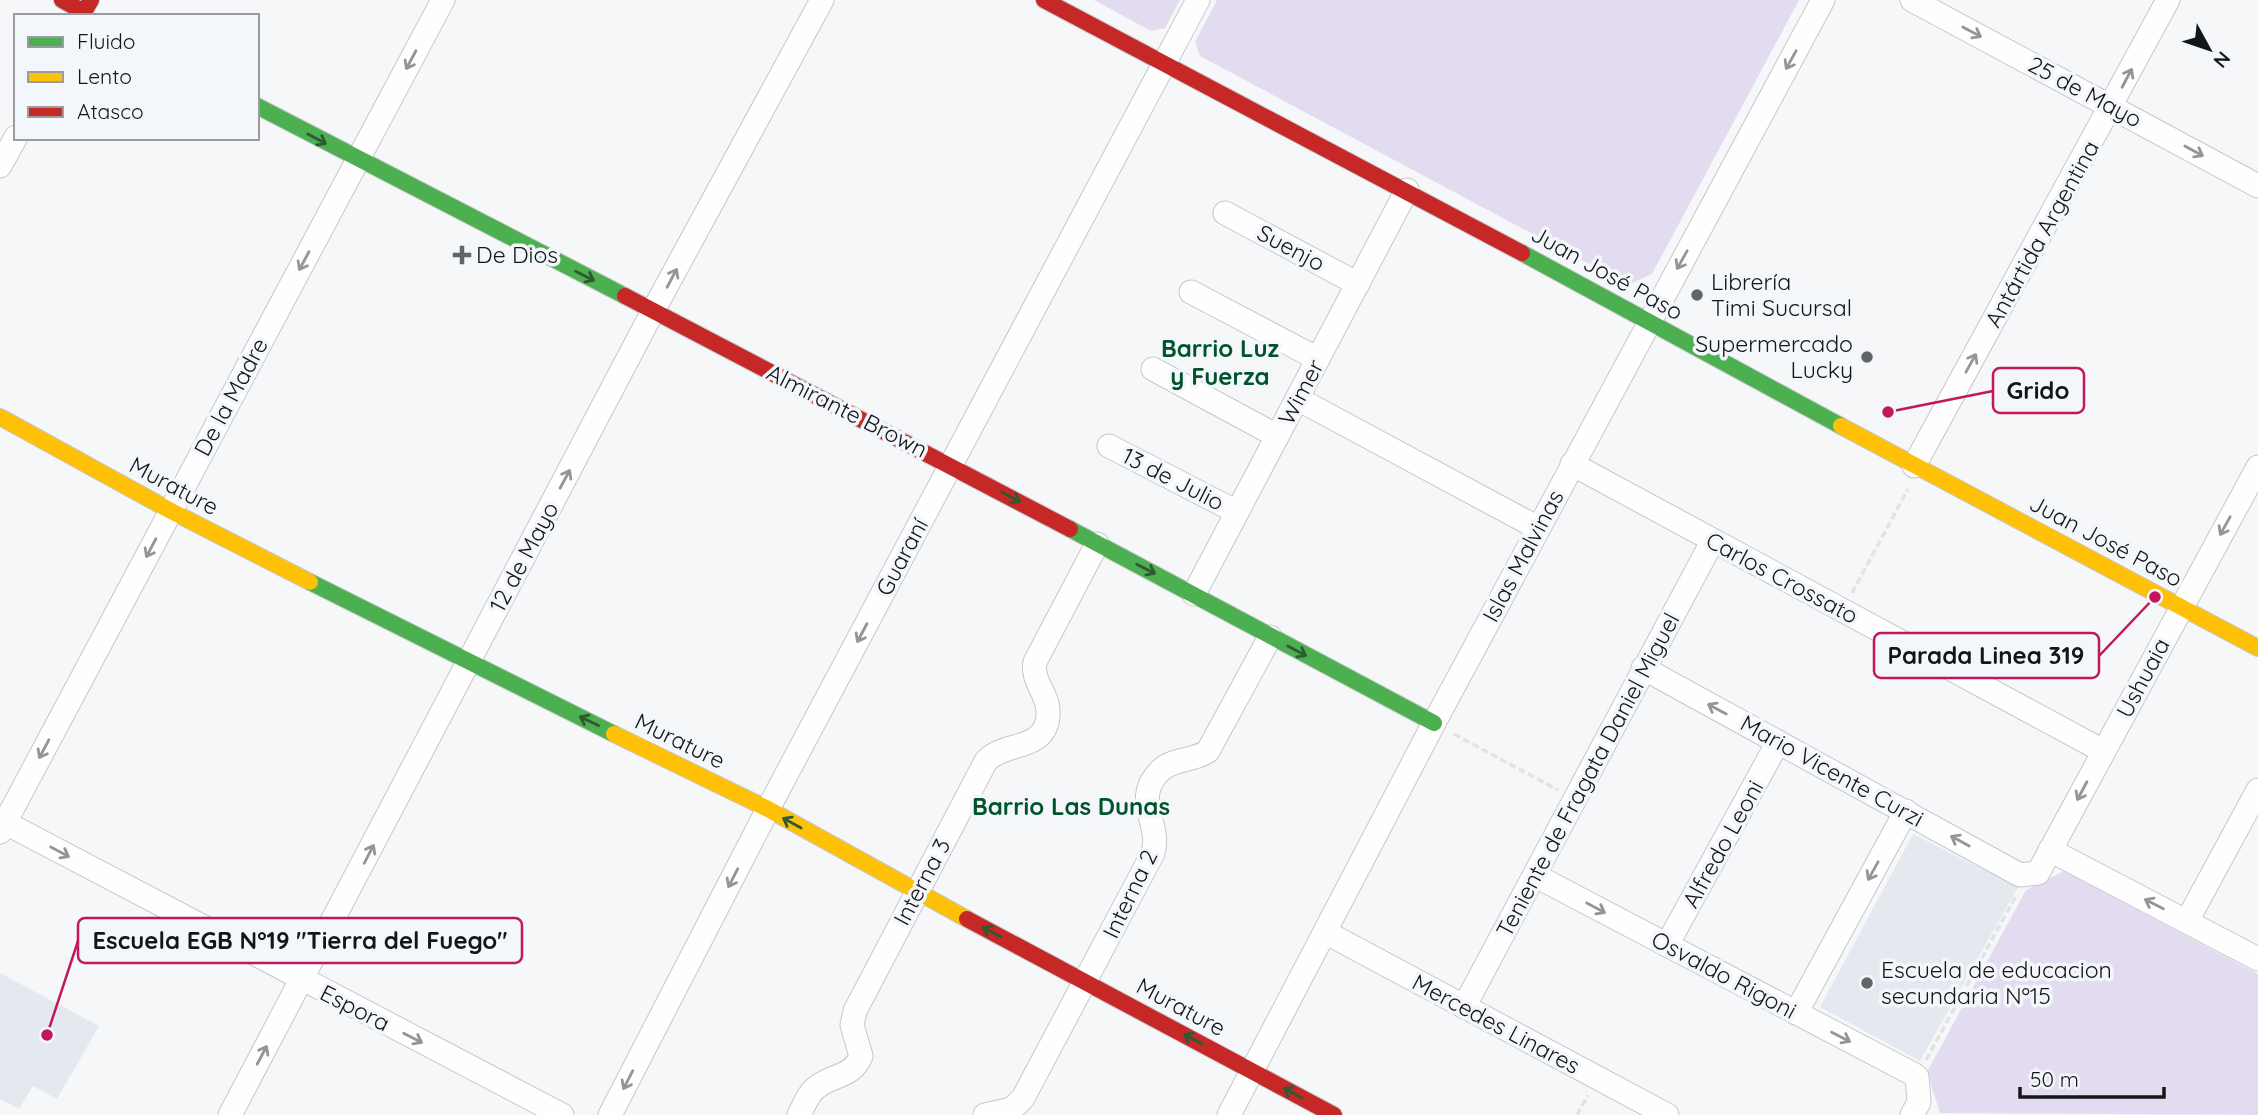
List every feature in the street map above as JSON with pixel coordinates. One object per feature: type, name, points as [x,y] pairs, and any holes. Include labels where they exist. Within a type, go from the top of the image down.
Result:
[{"type":"street","points":[[62,0],[87,11]]},
{"type":"street","name":"De la Madre","points":[[2,825],[443,0]]},
{"type":"street","name":"12 de Mayo","points":[[230,1115],[303,981],[653,311],[822,0]]},
{"type":"street","name":"Juan José Paso","points":[[1044,0],[1407,190],[1917,468],[2258,648]]},
{"type":"street","name":"Guaraní","points":[[610,1115],[768,809],[1198,0]]},
{"type":"street","name":"Islas Malvinas","points":[[1229,1115],[1434,723],[1823,0]]},
{"type":"street","name":"25 de Mayo","points":[[1912,0],[2258,186]]},
{"type":"street","name":"Antártida Argentina","points":[[1917,468],[2168,0]]},
{"type":"street","name":"Almirante Brown","points":[[259,107],[951,465],[1434,723]]},
{"type":"street","points":[[0,166],[14,140]]},
{"type":"street","name":"Wimer","points":[[1194,594],[1407,190]]},
{"type":"street","name":"Suenjo","points":[[1225,213],[1358,284]]},
{"type":"street","points":[[1191,292],[1318,359]]},
{"type":"street","points":[[1153,369],[1278,436]]},
{"type":"street","points":[[1298,399],[1538,528]]},
{"type":"street","name":"Murature","points":[[0,417],[171,511],[468,662],[768,809],[916,893],[1334,1115]]},
{"type":"street","name":"13 de Julio","points":[[1109,446],[1237,512]]},
{"type":"street","name":"Carlos Crossato","points":[[1572,464],[2103,751]]},
{"type":"street","name":"Ushuaia","points":[[2024,874],[2038,873],[2258,467]]},
{"type":"street","name":"Teniente de Fragata Daniel Miguel","points":[[1464,1007],[1712,542]]},
{"type":"street","name":"Interna 3","points":[[799,1115],[818,1085],[845,1075],[857,1066],[861,1056],[852,1025],[855,1011],[986,761],[999,750],[1027,745],[1046,724],[1047,705],[1035,680],[1035,662],[1097,544]]},
{"type":"street","name":"Interna 2","points":[[985,1115],[1018,1105],[1153,853],[1156,833],[1146,808],[1153,783],[1161,770],[1208,751],[1270,637]]},
{"type":"street","name":"Mario Vicente Curzi","points":[[1643,668],[2024,874]]},
{"type":"street","name":"Alfredo Leoni","points":[[1667,945],[1779,742]]},
{"type":"street","points":[[2187,921],[2258,790]]},
{"type":"street","points":[[1796,1013],[1906,811]]},
{"type":"street","name":"Espora","points":[[2,825],[562,1115]]},
{"type":"street","points":[[2050,850],[2258,959]]},
{"type":"street","name":"Osvaldo Rigoni","points":[[1536,876],[1915,1076]]},
{"type":"street","name":"Mercedes Linares","points":[[1325,932],[1667,1115]]},
{"type":"street","points":[[1912,1115],[1919,1102],[1915,1076]]},
{"type":"path","points":[[1843,610],[1917,468]]},
{"type":"path","points":[[1434,723],[1576,799]]},
{"type":"path","points":[[1915,1076],[2024,874]]},
{"type":"shaded area","points":[[1094,0],[1180,0],[1165,28],[1151,31]]},
{"type":"shaded area","points":[[1217,0],[1799,0],[1652,274],[1628,285],[1200,56],[1195,42]]},
{"type":"shaded area","points":[[1913,834],[2018,887],[1920,1061],[1820,1007]]},
{"type":"shaded area","points":[[2064,871],[2258,974],[2258,1115],[1940,1113],[1927,1072],[2026,890]]},
{"type":"shaded area","points":[[0,973],[99,1026],[57,1099],[33,1086],[19,1109],[0,1099]]},
{"type":"traffic: fast","points":[[259,107],[625,296]]},
{"type":"traffic: fast","points":[[1522,253],[1841,426]]},
{"type":"traffic: fast","points":[[1070,529],[1434,723]]},
{"type":"traffic: fast","points":[[310,582],[614,734]]},
{"type":"traffic: slow","points":[[0,417],[171,511],[310,582]]},
{"type":"traffic: slow","points":[[1841,426],[2258,648]]},
{"type":"traffic: slow","points":[[614,734],[768,809],[967,919]]},
{"type":"traffic: jam","points":[[62,0],[84,12],[91,0]]},
{"type":"traffic: jam","points":[[1044,0],[1522,253]]},
{"type":"traffic: jam","points":[[625,296],[1070,529]]},
{"type":"traffic: jam","points":[[967,919],[1334,1115]]},
{"type":"place","name":"De Dios","points":[[462,255]]},
{"type":"place","name":"Librería Timi Sucursal","points":[[1697,295]]},
{"type":"place","name":"Supermercado Lucky","points":[[1867,357]]},
{"type":"place","name":"Grido","points":[[1888,412]]},
{"type":"place","name":"Parada Linea 319","points":[[2155,597]]},
{"type":"place","name":"Escuela de educacion secundaria Nº15","points":[[1867,983]]},
{"type":"place","name":"Escuela EGB N°19 \"Tierra del Fuego\"","points":[[47,1035]]},
{"type":"district","name":"Barrio Luz y Fuerza","points":[[1220,363]]},
{"type":"district","name":"Barrio Las Dunas","points":[[1071,807]]}]
